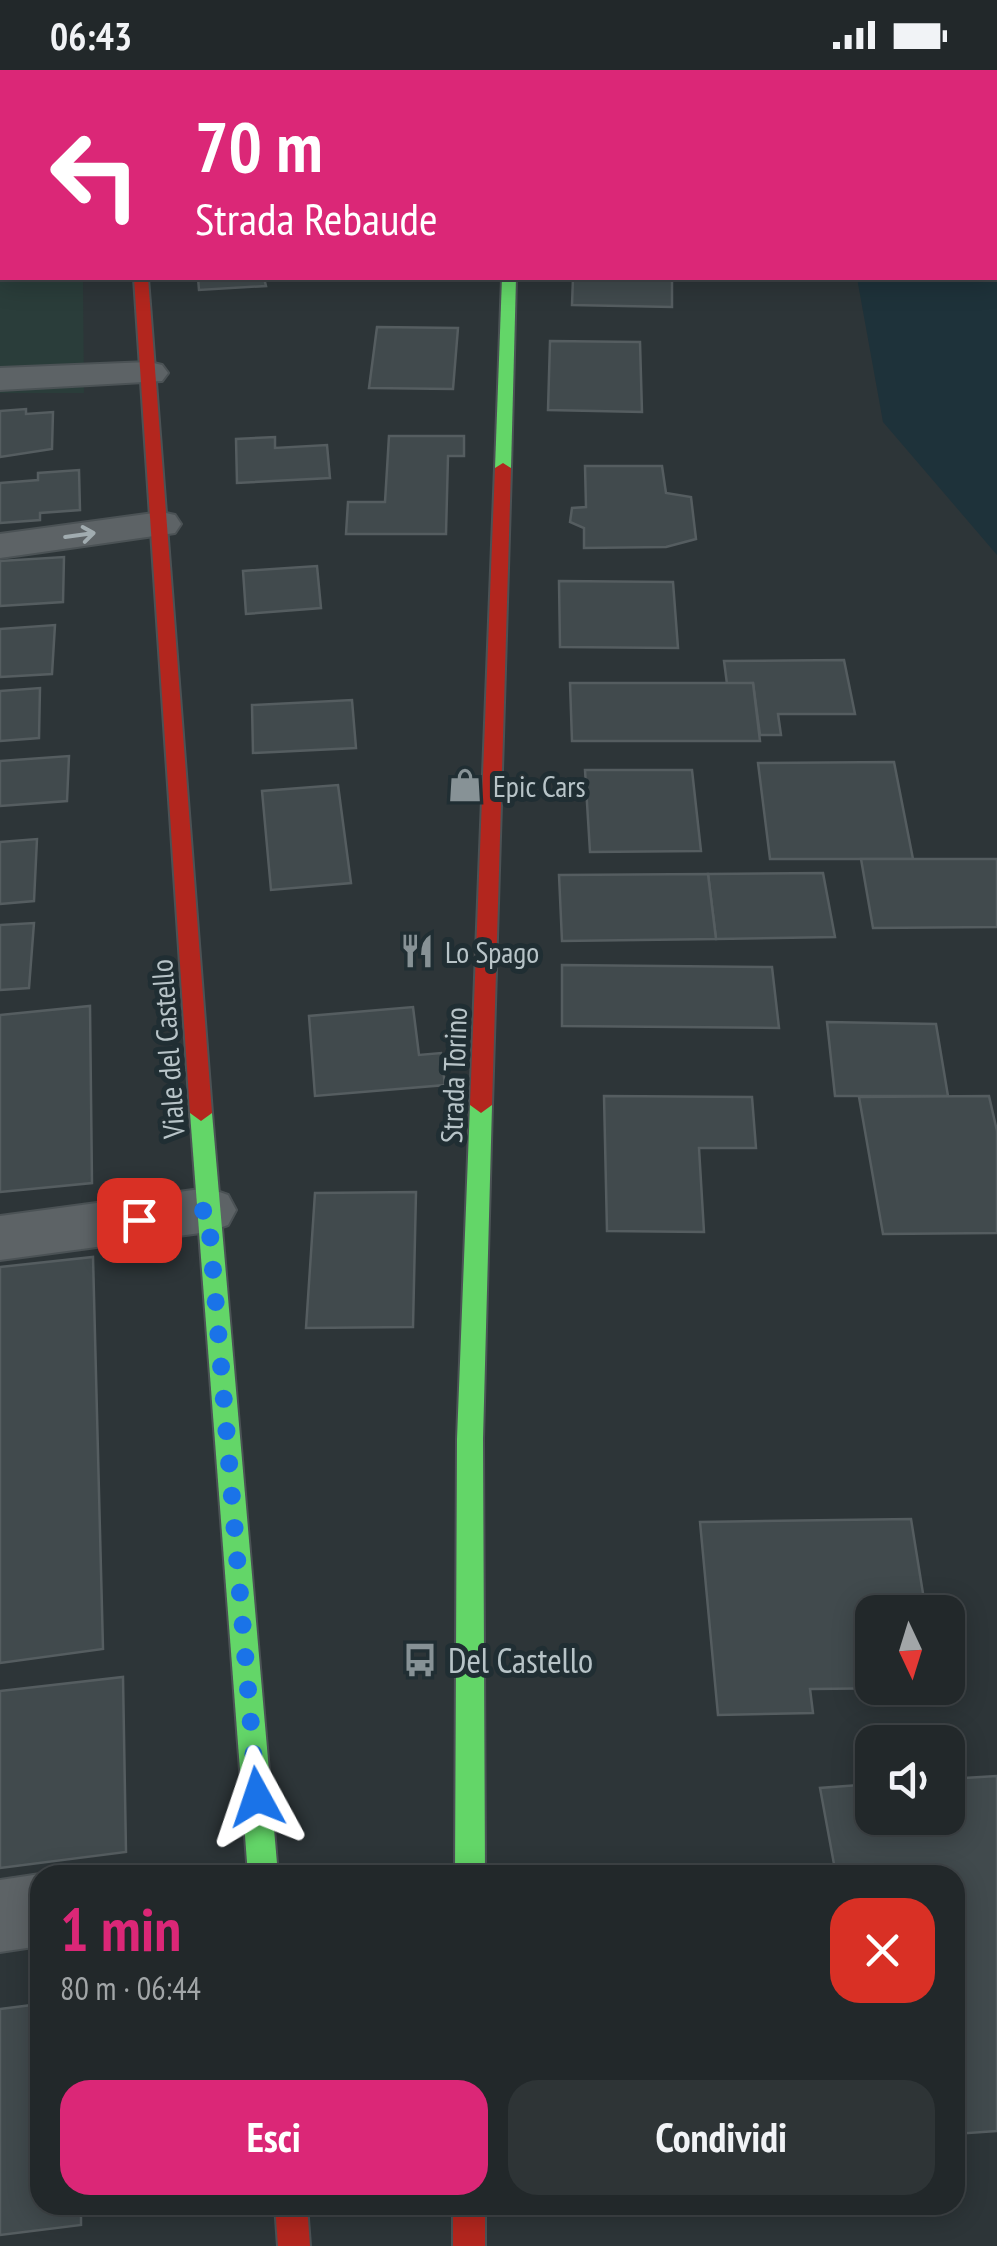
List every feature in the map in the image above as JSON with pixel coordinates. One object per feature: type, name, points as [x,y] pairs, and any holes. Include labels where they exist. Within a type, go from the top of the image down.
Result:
[{"type":"street","name":"Viale del Castello","points":[[141,280],[208,1210],[263,1865]]},
{"type":"street","name":"Strada Torino","points":[[470,1865],[470,1439],[509,280]]},
{"type":"street","points":[[0,379],[149,374]]},
{"type":"street","points":[[0,546],[161,524]]},
{"type":"street","points":[[0,1238],[208,1210]]},
{"type":"street","points":[[0,1916],[30,1912]]},
{"type":"street","points":[[292,2215],[294,2246]]},
{"type":"street","points":[[469,2215],[469,2246]]},
{"type":"green space","points":[[0,280],[83,280],[84,393],[0,393]]},
{"type":"water","points":[[857,280],[997,280],[997,555],[883,422]]},
{"type":"building","points":[[198,280],[264,280],[266,286],[199,290]]},
{"type":"building","points":[[573,280],[672,280],[672,307],[572,305]]},
{"type":"building","points":[[377,327],[458,328],[453,389],[369,388]]},
{"type":"building","points":[[550,341],[640,342],[642,412],[548,410]]},
{"type":"building","points":[[26,409],[26,414],[53,412],[52,449],[0,457],[0,411]]},
{"type":"building","points":[[389,436],[464,436],[464,456],[448,456],[446,534],[346,534],[348,502],[385,502]]},
{"type":"building","points":[[275,437],[275,448],[327,445],[330,478],[237,483],[236,439]]},
{"type":"building","points":[[585,466],[662,466],[666,493],[691,497],[696,539],[666,547],[584,548],[584,528],[570,522],[572,508],[586,507]]},
{"type":"building","points":[[79,470],[80,510],[40,513],[40,520],[0,523],[0,483],[38,480],[38,473]]},
{"type":"building","points":[[64,557],[63,602],[0,606],[0,561]]},
{"type":"building","points":[[317,566],[321,608],[246,614],[243,571]]},
{"type":"building","points":[[559,581],[673,582],[678,648],[560,647]]},
{"type":"building","points":[[55,625],[52,674],[0,677],[0,629]]},
{"type":"building","points":[[844,660],[855,714],[778,714],[781,735],[760,735],[753,683],[727,684],[724,661]]},
{"type":"building","points":[[570,683],[753,683],[760,741],[572,741]]},
{"type":"building","points":[[40,688],[39,738],[0,741],[0,691]]},
{"type":"building","points":[[352,700],[356,748],[253,753],[252,705]]},
{"type":"building","points":[[69,756],[67,801],[0,806],[0,761]]},
{"type":"building","points":[[894,762],[913,859],[770,859],[758,763]]},
{"type":"building","points":[[585,770],[692,770],[701,851],[590,852]]},
{"type":"building","points":[[338,785],[351,883],[271,890],[262,791]]},
{"type":"building","points":[[37,839],[34,901],[0,904],[0,842]]},
{"type":"building","points":[[861,859],[997,859],[997,927],[873,928]]},
{"type":"building","points":[[823,873],[835,937],[716,939],[708,874]]},
{"type":"building","points":[[708,874],[716,939],[562,941],[559,875]]},
{"type":"building","points":[[34,923],[29,988],[0,990],[0,925]]},
{"type":"building","points":[[562,965],[772,967],[779,1028],[562,1026]]},
{"type":"building","points":[[90,1006],[92,1183],[0,1192],[0,1015]]},
{"type":"building","points":[[413,1007],[419,1055],[441,1053],[445,1085],[315,1096],[309,1016]]},
{"type":"building","points":[[827,1022],[936,1024],[948,1096],[835,1096]]},
{"type":"building","points":[[604,1096],[752,1097],[756,1148],[699,1148],[704,1232],[607,1231]]},
{"type":"building","points":[[989,1096],[997,1131],[997,1233],[883,1234],[859,1097]]},
{"type":"building","points":[[416,1192],[413,1327],[306,1328],[315,1193]]},
{"type":"building","points":[[93,1257],[103,1649],[0,1663],[0,1267]]},
{"type":"building","points":[[911,1519],[923,1595],[855,1595],[855,1689],[810,1689],[813,1713],[718,1715],[700,1522]]},
{"type":"building","points":[[123,1677],[126,1852],[0,1868],[0,1691]]},
{"type":"building","points":[[997,1776],[997,2131],[965,2133],[965,1865],[834,1865],[820,1788],[855,1785],[855,1835],[965,1835],[965,1778]]},
{"type":"building","points":[[30,2005],[30,2215],[81,2215],[81,2225],[0,2235],[0,2009]]},
{"type":"traffic: fast","points":[[503,468],[509,280]]},
{"type":"traffic: fast","points":[[470,1865],[470,1439],[481,1105]]},
{"type":"traffic: fast","points":[[201,1113],[262,1865]]},
{"type":"traffic: jam","points":[[141,280],[201,1113]]},
{"type":"traffic: jam","points":[[481,1105],[503,468]]},
{"type":"traffic: jam","points":[[292,2215],[294,2246]]},
{"type":"traffic: jam","points":[[469,2215],[469,2246]]},
{"type":"place","name":"Epic Cars","points":[[465,785]]},
{"type":"place","name":"Lo Spago","points":[[417,951]]},
{"type":"place","name":"Del Castello","points":[[420,1660]]},
{"type":"route","points":[[139,1220],[208,1210],[257,1797]]}]
